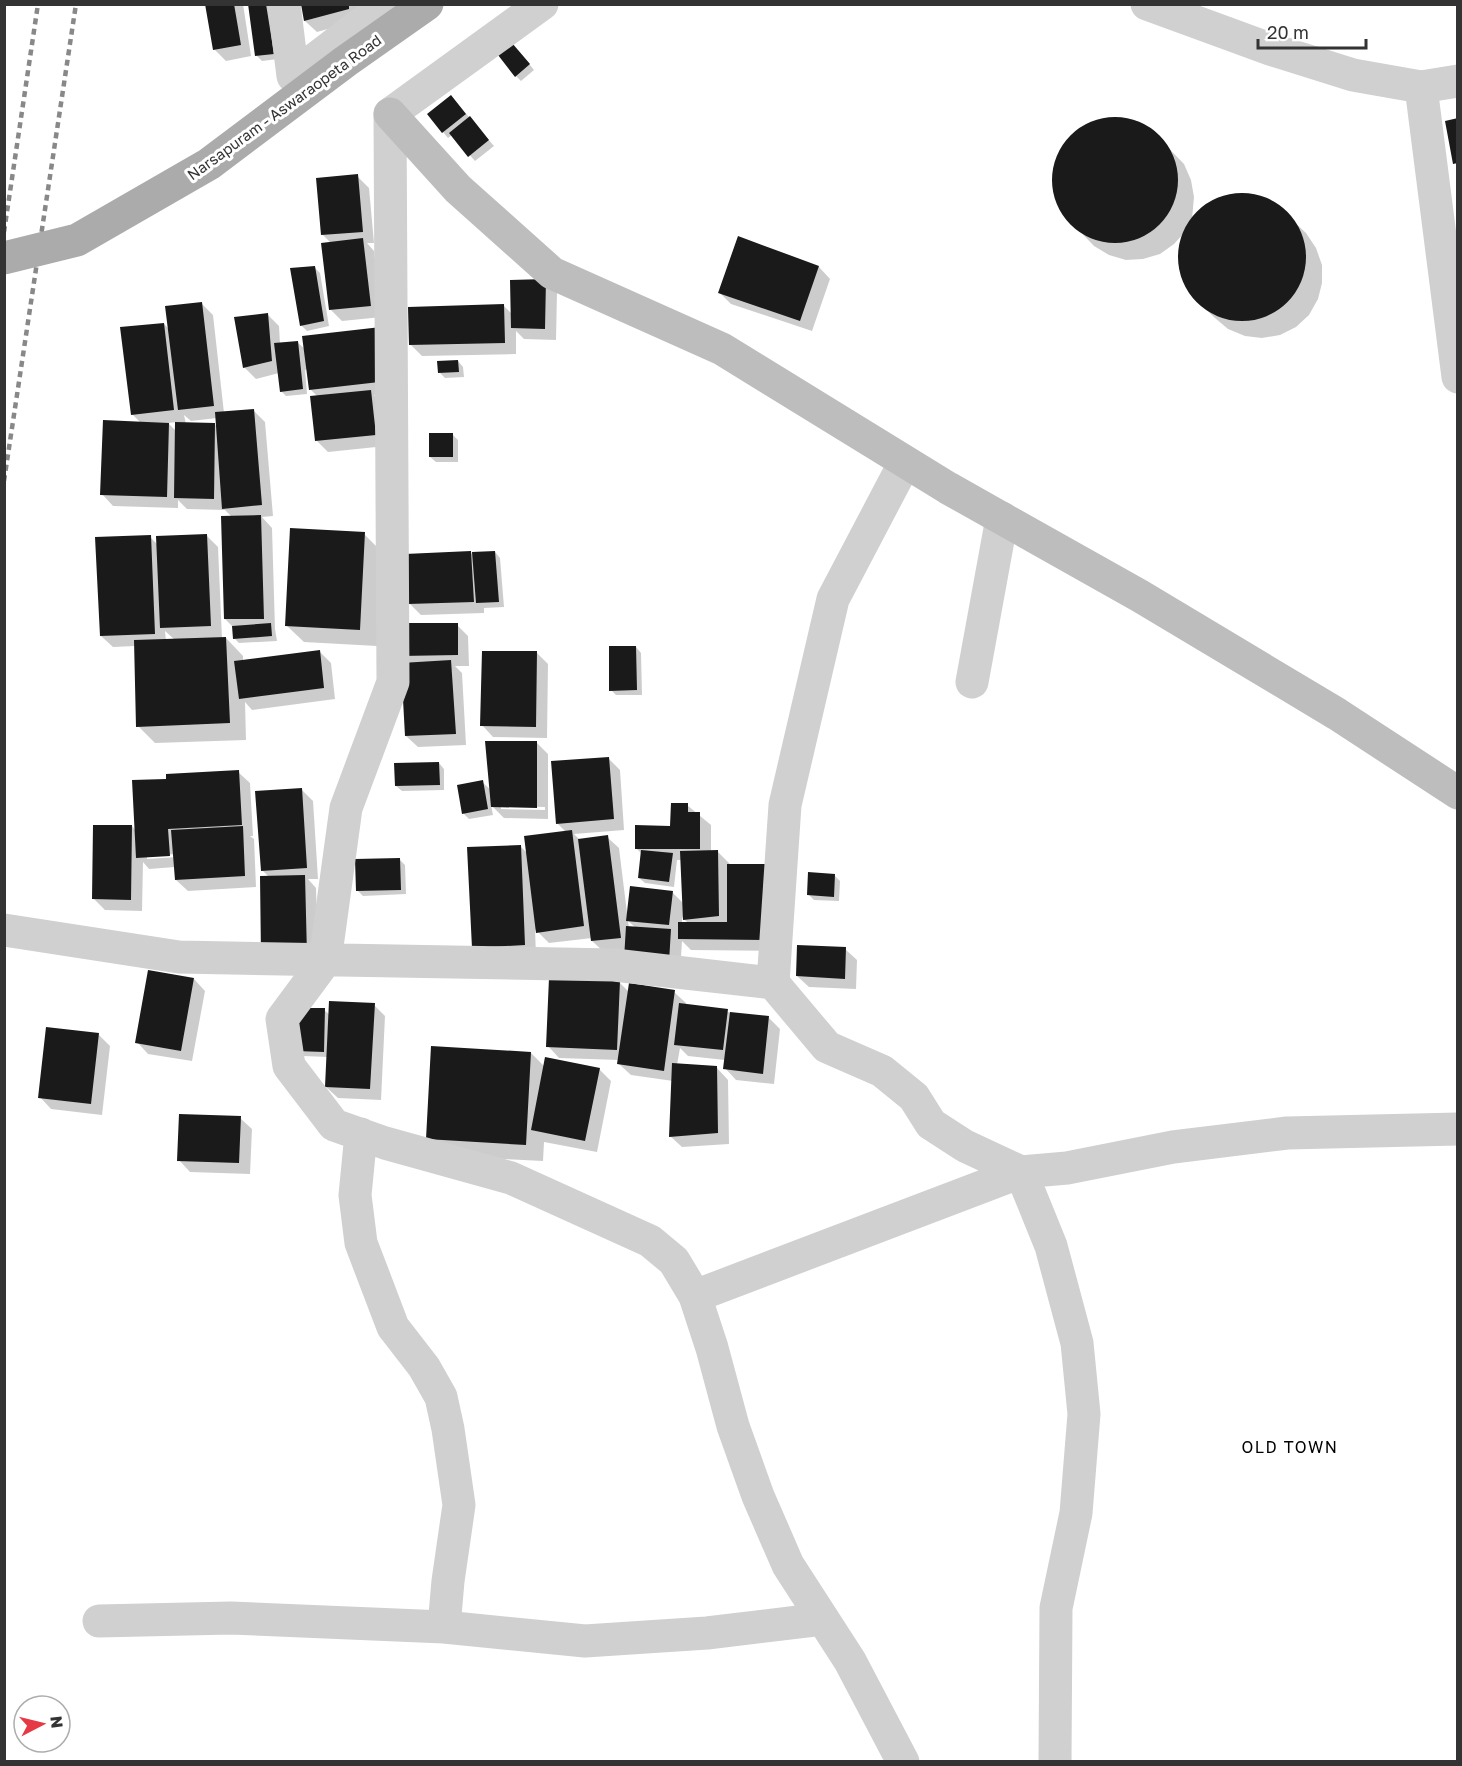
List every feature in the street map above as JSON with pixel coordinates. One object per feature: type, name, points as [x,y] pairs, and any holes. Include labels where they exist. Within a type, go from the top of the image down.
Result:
[{"type":"main road","name":"Narsapuram - Aswaraopeta Road","points":[[4,258],[77,240],[209,164],[346,61],[427,4]]},
{"type":"street","points":[[284,4],[293,76],[387,4]]},
{"type":"street","points":[[390,114],[542,4]]},
{"type":"street","points":[[1147,4],[1270,49],[1353,75],[1421,87],[1458,81]]},
{"type":"street","points":[[1421,87],[1458,377]]},
{"type":"street","points":[[390,114],[458,189],[552,273],[722,350],[905,462],[1140,596],[1318,703],[1458,793]]},
{"type":"street","points":[[390,114],[393,682],[346,808],[325,961],[282,1019],[289,1066],[334,1125],[385,1143],[511,1178],[650,1241],[674,1261],[695,1296],[733,1426],[758,1496],[788,1565],[850,1661],[903,1761]]},
{"type":"street","points":[[905,462],[833,600],[785,805],[773,983],[826,1047],[882,1071],[914,1097],[932,1124],[965,1146],[1021,1172],[1051,1246],[1077,1343],[1084,1414],[1076,1513],[1056,1608],[1054,1761]]},
{"type":"street","points":[[972,682],[1002,518]]},
{"type":"street","points":[[4,930],[179,957],[614,965],[773,983]]},
{"type":"street","points":[[695,1296],[1021,1172],[1066,1168],[1173,1147],[1287,1133],[1458,1129]]},
{"type":"street","points":[[361,1134],[355,1195],[361,1243],[393,1327],[424,1367],[441,1397],[448,1429],[459,1505],[444,1627]]},
{"type":"street","points":[[99,1620],[231,1618],[444,1627],[585,1641],[707,1633],[823,1619]]},
{"type":"building","points":[[205,4],[234,4],[241,45],[213,50]]},
{"type":"building","points":[[248,4],[266,4],[274,54],[255,56]]},
{"type":"building","points":[[301,4],[349,4],[349,9],[304,21]]},
{"type":"building","points":[[512,43],[530,64],[515,77],[498,55]]},
{"type":"building","points":[[451,95],[466,114],[442,133],[427,114]]},
{"type":"building","points":[[470,116],[489,140],[468,157],[449,133]]},
{"type":"building","points":[[1115,117],[1139,122],[1159,136],[1173,156],[1178,180],[1173,204],[1159,224],[1139,238],[1115,243],[1091,238],[1071,224],[1057,204],[1052,180],[1057,156],[1071,136],[1091,122]]},
{"type":"building","points":[[1458,118],[1458,163],[1453,164],[1445,121]]},
{"type":"building","points":[[358,174],[363,232],[321,235],[316,178]]},
{"type":"building","points":[[1242,193],[1266,198],[1287,212],[1301,233],[1306,257],[1301,281],[1287,302],[1266,316],[1242,321],[1218,316],[1197,302],[1183,281],[1178,257],[1183,233],[1197,212],[1218,198]]},
{"type":"building","points":[[738,236],[819,266],[800,321],[718,293]]},
{"type":"building","points":[[363,238],[371,306],[329,310],[321,243]]},
{"type":"building","points":[[315,266],[324,321],[300,326],[290,268]]},
{"type":"building","points":[[546,279],[545,329],[511,328],[510,280]]},
{"type":"building","points":[[202,302],[214,406],[178,410],[165,306]]},
{"type":"building","points":[[504,304],[505,343],[409,345],[408,307]]},
{"type":"building","points":[[268,313],[272,361],[243,368],[234,317]]},
{"type":"building","points":[[164,323],[174,410],[131,415],[120,327]]},
{"type":"building","points":[[381,327],[388,381],[309,390],[302,336]]},
{"type":"building","points":[[298,341],[303,389],[280,392],[274,343]]},
{"type":"building","points":[[458,360],[459,372],[438,373],[437,361]]},
{"type":"building","points":[[371,390],[376,435],[315,441],[310,396]]},
{"type":"building","points":[[254,409],[262,505],[222,509],[215,412]]},
{"type":"building","points":[[103,420],[169,423],[167,497],[100,495]]},
{"type":"building","points":[[175,422],[215,423],[214,499],[174,498]]},
{"type":"building","points":[[429,433],[453,433],[453,457],[429,457]]},
{"type":"building","points":[[261,515],[264,619],[224,619],[221,516]]},
{"type":"building","points":[[290,528],[365,532],[360,630],[285,626]]},
{"type":"building","points":[[207,534],[211,626],[160,628],[156,536]]},
{"type":"building","points":[[151,535],[155,634],[100,636],[95,537]]},
{"type":"building","points":[[471,551],[474,602],[408,604],[405,554]]},
{"type":"building","points":[[495,551],[499,602],[476,603],[472,552]]},
{"type":"building","points":[[271,623],[272,636],[233,639],[232,626]]},
{"type":"building","points":[[400,623],[458,623],[458,655],[400,656]]},
{"type":"building","points":[[226,637],[230,723],[136,727],[134,640]]},
{"type":"building","points":[[609,646],[636,646],[637,690],[609,691]]},
{"type":"building","points":[[320,650],[324,688],[239,699],[234,661]]},
{"type":"building","points":[[482,651],[537,651],[536,727],[480,726]]},
{"type":"building","points":[[451,660],[456,734],[405,736],[401,663]]},
{"type":"building","points":[[485,741],[537,741],[537,808],[491,807]]},
{"type":"building","points":[[609,757],[614,819],[556,824],[551,761]]},
{"type":"building","points":[[439,762],[440,785],[395,786],[394,763]]},
{"type":"building","points":[[239,770],[242,825],[168,829],[170,856],[136,858],[132,780],[166,779],[166,774]]},
{"type":"building","points":[[483,780],[488,809],[462,814],[457,785]]},
{"type":"building","points":[[302,788],[307,868],[261,871],[255,791]]},
{"type":"building","points":[[671,803],[688,803],[688,812],[700,812],[700,849],[635,849],[635,825],[670,826]]},
{"type":"building","points":[[93,825],[132,825],[131,900],[92,899]]},
{"type":"building","points":[[243,826],[245,876],[175,880],[171,830]]},
{"type":"building","points":[[572,830],[584,926],[536,933],[524,836]]},
{"type":"building","points":[[608,835],[621,938],[591,941],[578,839]]},
{"type":"building","points":[[521,845],[525,945],[472,948],[467,847]]},
{"type":"building","points":[[641,850],[673,853],[669,882],[638,878]]},
{"type":"building","points":[[718,850],[719,916],[683,920],[680,851]]},
{"type":"building","points":[[400,858],[401,890],[356,891],[355,859]]},
{"type":"building","points":[[727,864],[773,864],[773,940],[678,939],[678,922],[727,922]]},
{"type":"building","points":[[808,872],[835,874],[834,897],[807,895]]},
{"type":"building","points":[[305,875],[307,955],[261,956],[260,876]]},
{"type":"building","points":[[630,886],[673,891],[669,925],[626,921]]},
{"type":"building","points":[[626,926],[671,929],[669,962],[624,959]]},
{"type":"building","points":[[797,945],[846,947],[845,979],[796,976]]},
{"type":"building","points":[[148,970],[194,978],[181,1051],[135,1043]]},
{"type":"building","points":[[549,978],[620,981],[617,1050],[546,1047]]},
{"type":"building","points":[[629,983],[675,990],[664,1071],[617,1064]]},
{"type":"building","points":[[329,1001],[375,1003],[370,1089],[325,1087]]},
{"type":"building","points":[[679,1003],[728,1009],[723,1050],[674,1045]]},
{"type":"building","points":[[297,1008],[325,1008],[324,1052],[296,1051]]},
{"type":"building","points":[[730,1012],[769,1016],[763,1074],[723,1069]]},
{"type":"building","points":[[46,1027],[99,1033],[91,1104],[38,1098]]},
{"type":"building","points":[[431,1046],[531,1052],[526,1145],[426,1139]]},
{"type":"building","points":[[545,1057],[600,1068],[585,1141],[531,1130]]},
{"type":"building","points":[[672,1063],[717,1066],[718,1133],[669,1137]]},
{"type":"building","points":[[179,1114],[241,1116],[239,1163],[177,1161]]},
{"type":"railway","points":[[4,232],[38,4]]},
{"type":"railway","points":[[4,481],[76,4]]},
{"type":"district","name":"OLD TOWN","points":[[1290,1447]]}]
